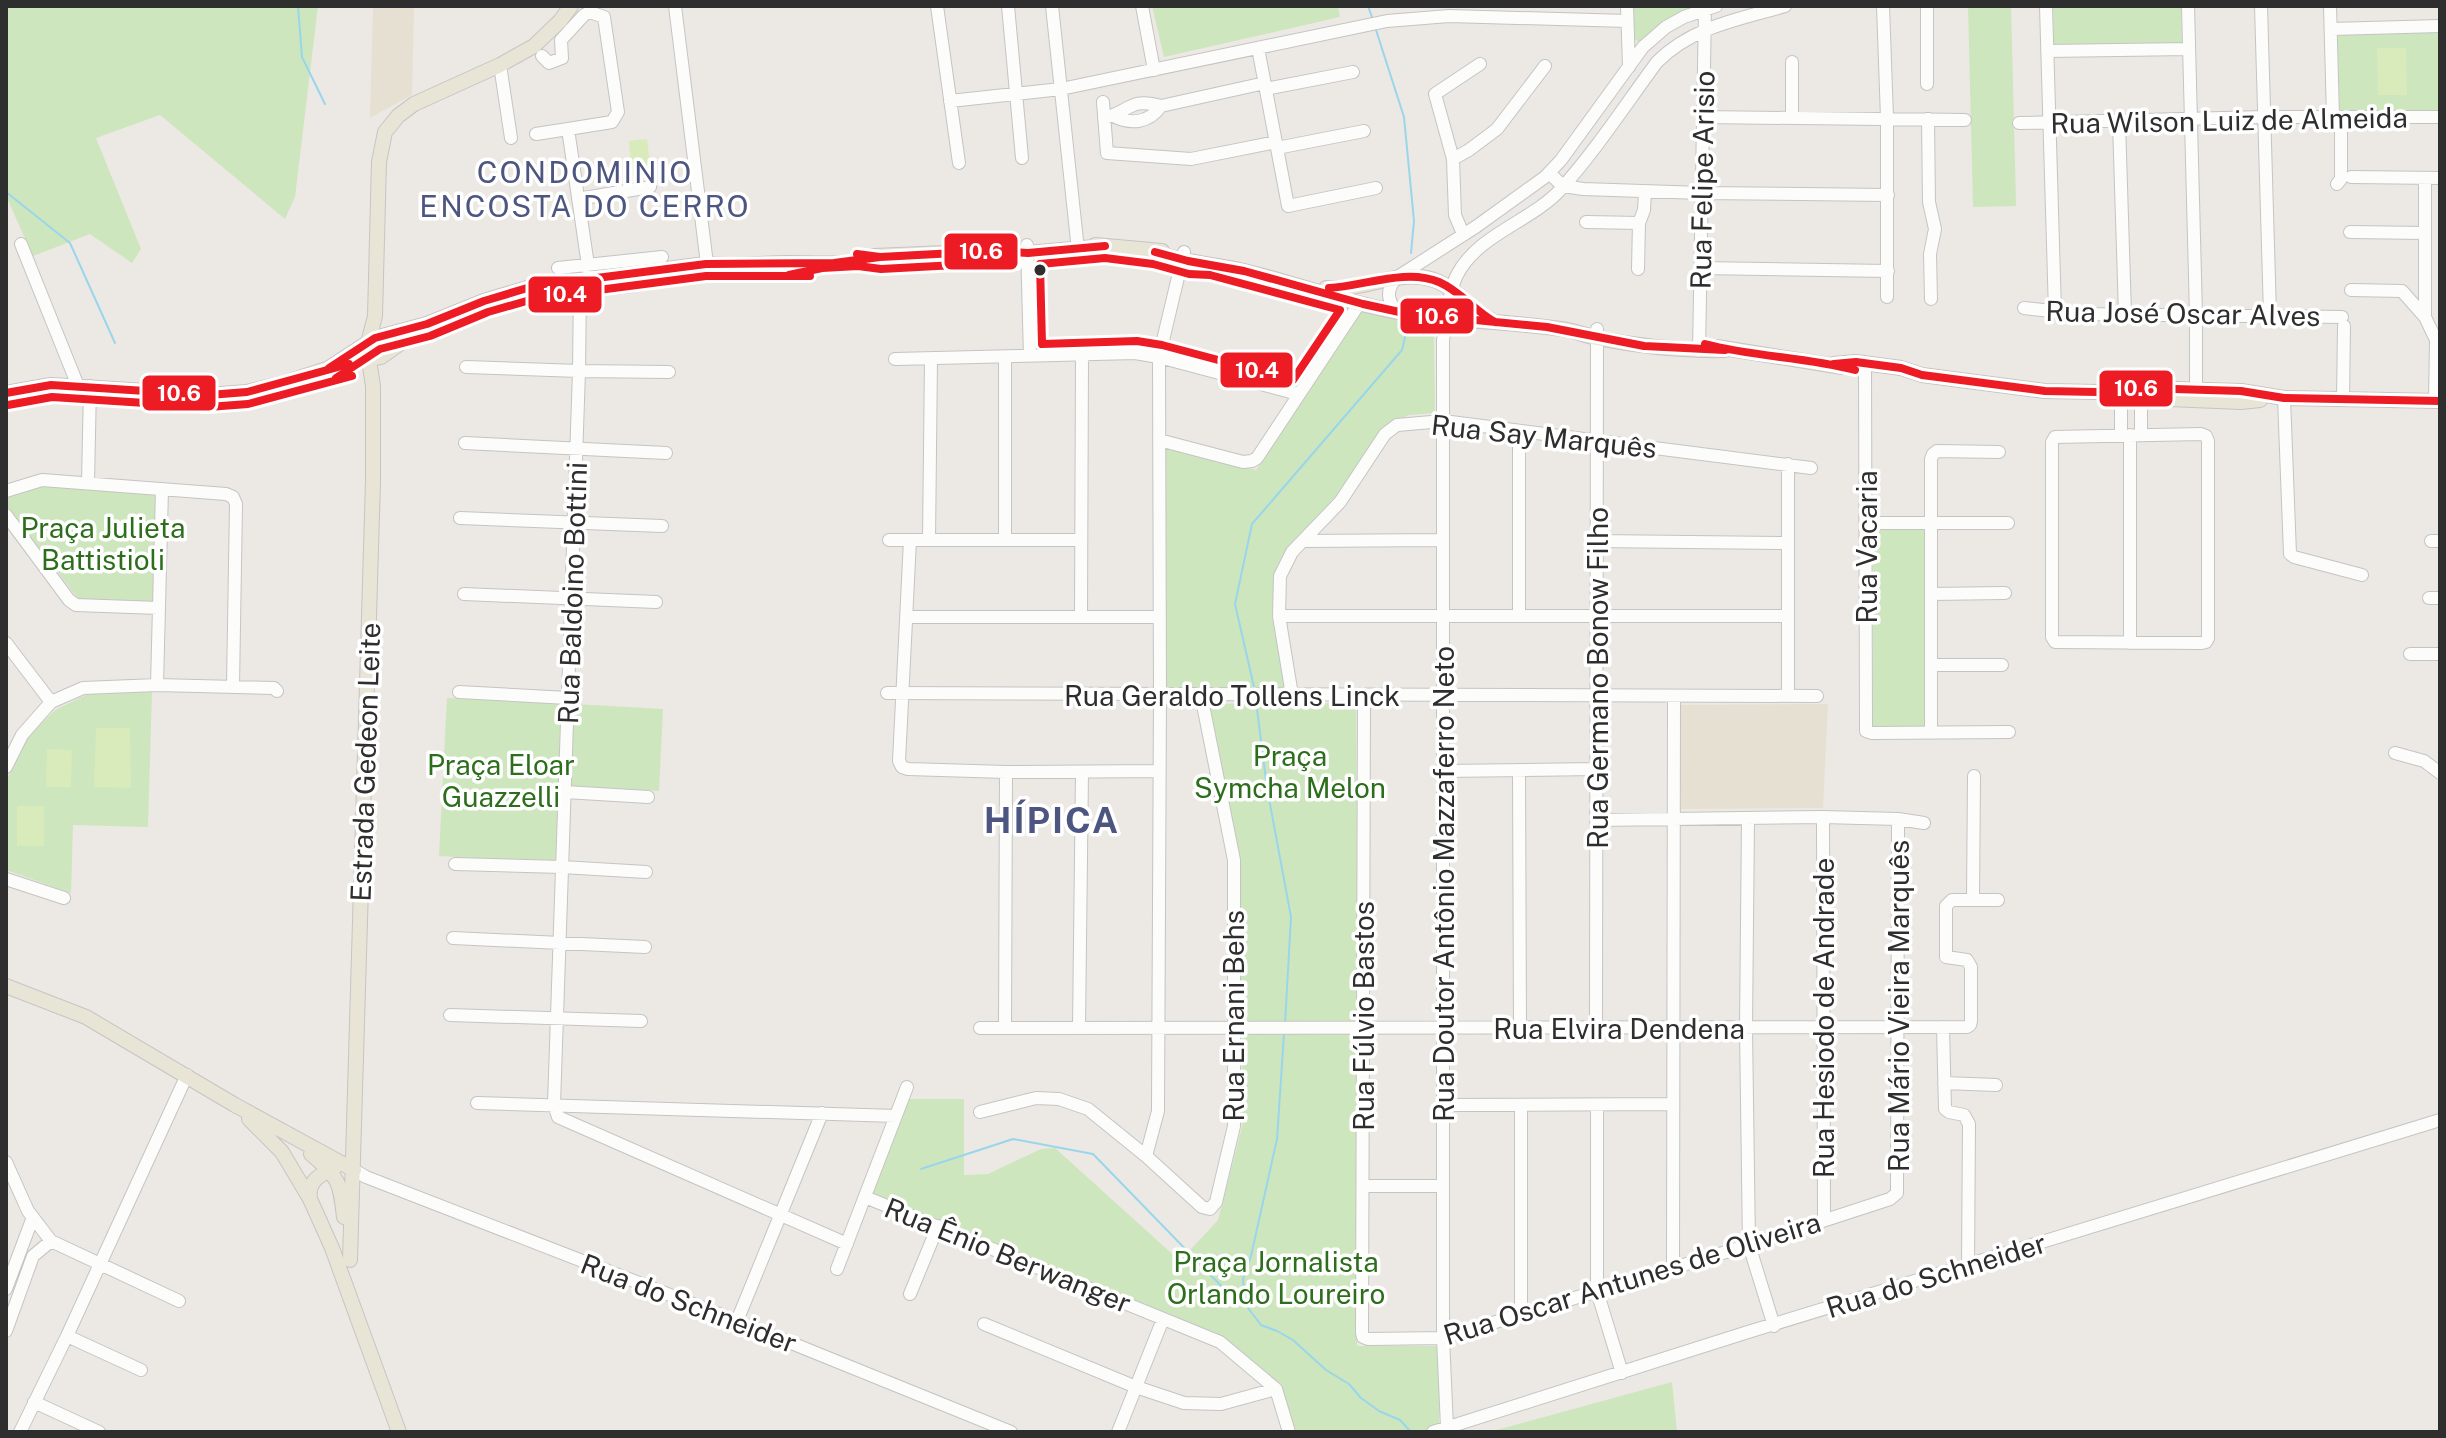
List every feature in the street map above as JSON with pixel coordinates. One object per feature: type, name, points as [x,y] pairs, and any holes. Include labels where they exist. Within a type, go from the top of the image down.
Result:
[{"type":"main road","name":"Estrada Gedeon Leite","points":[[348,1173],[355,1139],[373,481],[373,386],[367,353],[375,316],[379,162],[385,132],[398,116],[414,104],[534,46],[571,6]]},
{"type":"main road","points":[[329,368],[385,334],[427,324],[484,301],[513,294],[536,296],[585,278],[821,260],[858,263],[880,257],[1105,246],[1183,256],[1402,313],[1699,346],[1865,368],[1900,377],[1922,375],[2033,389],[2097,392],[2141,388],[2241,402],[2284,398],[2438,401]]},
{"type":"main road","points":[[1313,289],[1349,288],[1415,276],[1437,281],[1453,290],[1471,307],[1495,322]]},
{"type":"main road","points":[[375,316],[388,341],[388,354]]},
{"type":"main road","points":[[6,393],[51,385],[209,395],[247,392],[388,354],[427,324]]},
{"type":"main road","name":"Estrada Gedeon Leite","points":[[373,386],[388,354]]},
{"type":"main road","points":[[2097,392],[2141,399],[2196,395]]},
{"type":"main road","points":[[6,986],[86,1017],[348,1173]]},
{"type":"main road","points":[[235,1105],[282,1152],[310,1199],[332,1248],[399,1432]]},
{"type":"main road","points":[[310,1199],[311,1184],[318,1176],[348,1173]]},
{"type":"main road","points":[[348,1173],[341,1190],[354,1309]]},
{"type":"main road","points":[[310,1199],[323,1210],[333,1209],[342,1202],[348,1173]]},
{"type":"main road","points":[[348,1173],[350,1260]]},
{"type":"street","points":[[675,6],[707,268]]},
{"type":"street","points":[[937,6],[959,163]]},
{"type":"street","points":[[1008,6],[1022,158]]},
{"type":"street","points":[[1052,6],[1077,246]]},
{"type":"street","points":[[1142,6],[1154,70]]},
{"type":"street","points":[[1627,6],[1628,66],[1644,79]]},
{"type":"street","points":[[1471,307],[1465,295],[1463,265],[1477,249],[1539,208],[1563,186],[1668,50],[1705,30],[1785,6]]},
{"type":"street","points":[[1883,6],[1887,118],[1887,297]]},
{"type":"street","points":[[1927,6],[1927,84]]},
{"type":"street","points":[[2046,6],[2055,312]]},
{"type":"street","points":[[2188,6],[2196,395]]},
{"type":"street","points":[[2261,6],[2270,315]]},
{"type":"street","points":[[2330,6],[2341,179],[2337,184]]},
{"type":"street","points":[[1402,313],[1389,300],[1389,287],[1396,278],[1477,226],[1549,173],[1643,47],[1666,27],[1710,8]]},
{"type":"street","name":"Rua Felipe Arisio","points":[[1699,346],[1705,30],[1710,8]]},
{"type":"street","points":[[950,101],[1061,89],[1447,11],[1627,21]]},
{"type":"street","points":[[536,134],[612,122],[618,112],[604,17],[590,12],[584,15],[561,40],[562,58],[559,60],[549,63],[542,56]]},
{"type":"street","points":[[2331,29],[2440,26]]},
{"type":"street","points":[[1258,48],[1288,206],[1376,188]]},
{"type":"street","points":[[2047,51],[2189,49]]},
{"type":"street","points":[[1792,62],[1792,117]]},
{"type":"street","points":[[1463,234],[1455,215],[1453,159],[1435,94],[1480,64]]},
{"type":"street","points":[[500,65],[511,138]]},
{"type":"street","points":[[1453,159],[1497,129],[1545,66]]},
{"type":"street","points":[[1109,117],[1136,103],[1161,106],[1353,72]]},
{"type":"street","points":[[1103,102],[1109,117],[1107,153],[1191,159],[1364,131]]},
{"type":"street","points":[[1703,117],[1965,120]]},
{"type":"street","name":"Rua Wilson Luiz de Almeida","points":[[2019,123],[2264,117],[2440,117]]},
{"type":"street","points":[[1928,119],[1929,202],[1935,229],[1930,254],[1931,299]]},
{"type":"street","points":[[2119,122],[2125,314]]},
{"type":"street","name":"Rua Baldoino Bottini","points":[[554,1104],[579,371],[585,278],[568,129]]},
{"type":"street","points":[[1549,173],[1563,186],[1645,192],[1888,195]]},
{"type":"street","points":[[2351,177],[2440,178]]},
{"type":"street","points":[[2425,178],[2425,317]]},
{"type":"street","points":[[578,199],[650,187]]},
{"type":"street","points":[[1638,269],[1639,223],[1644,210],[1645,192]]},
{"type":"street","points":[[1586,222],[1639,223]]},
{"type":"street","points":[[1477,226],[1489,241]]},
{"type":"street","points":[[2350,232],[2425,233]]},
{"type":"street","points":[[21,244],[84,386],[88,483]]},
{"type":"street","points":[[1027,249],[1030,356]]},
{"type":"street","points":[[1146,1156],[1158,1111],[1159,357],[1183,256]]},
{"type":"street","points":[[558,268],[585,278],[662,257]]},
{"type":"street","name":"Rua Doutor Antônio Mazzaferro Neto","points":[[1447,1427],[1443,1338],[1443,340],[1456,278],[1463,265]]},
{"type":"street","points":[[1701,268],[1888,271]]},
{"type":"street","points":[[2351,290],[2402,291],[2425,317],[2436,340],[2438,401]]},
{"type":"street","points":[[1159,440],[1243,462],[1257,458],[1359,304]]},
{"type":"street","name":"Rua José Oscar Alves","points":[[2024,308],[2125,314],[2270,315],[2343,322],[2343,400]]},
{"type":"street","name":"Rua Germano Bonow Filho","points":[[1596,1027],[1597,334]]},
{"type":"street","points":[[895,359],[1135,353],[1298,394]]},
{"type":"street","points":[[1081,617],[1082,355]]},
{"type":"street","points":[[1005,357],[1005,540]]},
{"type":"street","points":[[929,540],[931,359]]},
{"type":"street","points":[[466,367],[669,372]]},
{"type":"street","name":"Rua Vacaria","points":[[1865,368],[1866,731],[1931,733]]},
{"type":"street","points":[[2121,397],[2131,435],[2130,643]]},
{"type":"street","points":[[2284,398],[2290,554],[2362,575]]},
{"type":"street","points":[[2131,435],[2141,399]]},
{"type":"street","name":"Rua Say Marquês","points":[[1292,695],[1279,616],[1280,576],[1292,552],[1340,502],[1385,434],[1397,425],[1443,421],[1811,468]]},
{"type":"street","points":[[1519,431],[1519,616]]},
{"type":"street","points":[[2131,435],[2206,436],[2208,441],[2208,638],[2206,642],[2055,642],[2052,637],[2052,442],[2055,437],[2131,435]]},
{"type":"street","points":[[465,443],[666,453]]},
{"type":"street","points":[[1999,452],[1937,451],[1933,454],[1931,733],[2009,732]]},
{"type":"street","points":[[1788,464],[1788,695]]},
{"type":"street","points":[[6,491],[42,480],[233,497],[236,504],[233,686]]},
{"type":"street","points":[[157,685],[162,489]]},
{"type":"street","points":[[6,515],[69,600],[76,605],[159,608]]},
{"type":"street","points":[[460,518],[662,526]]},
{"type":"street","points":[[1867,523],[2008,523]]},
{"type":"street","points":[[889,540],[1081,540]]},
{"type":"street","points":[[910,540],[899,761],[902,767],[1006,772],[1159,771]]},
{"type":"street","points":[[1303,541],[1442,540]]},
{"type":"street","points":[[1596,541],[1788,543]]},
{"type":"street","points":[[1931,594],[2005,593]]},
{"type":"street","points":[[464,594],[656,602]]},
{"type":"street","points":[[1279,616],[1788,616]]},
{"type":"street","points":[[907,617],[1160,617]]},
{"type":"street","points":[[6,643],[51,702]]},
{"type":"street","points":[[2410,654],[2440,654]]},
{"type":"street","points":[[1931,665],[2002,665]]},
{"type":"street","points":[[6,767],[22,735],[51,702],[83,688],[233,686],[274,688],[277,691]]},
{"type":"street","points":[[459,692],[568,698]]},
{"type":"street","name":"Rua Geraldo Tollens Linck","points":[[887,693],[1817,696]]},
{"type":"street","name":"Rua Ernani Behs","points":[[980,1112],[1036,1098],[1059,1099],[1088,1109],[1202,1207],[1210,1209],[1216,1202],[1234,1126],[1234,860],[1201,695]]},
{"type":"street","name":"Rua Fúlvio Bastos","points":[[1363,1337],[1364,695]]},
{"type":"street","points":[[1673,1267],[1674,696]]},
{"type":"street","points":[[2395,753],[2424,761],[2440,773]]},
{"type":"street","points":[[1444,771],[1597,769]]},
{"type":"street","points":[[1519,770],[1520,1028]]},
{"type":"street","points":[[1005,1028],[1006,772]]},
{"type":"street","points":[[1079,1028],[1082,772]]},
{"type":"street","points":[[1974,776],[1973,900],[1998,900]]},
{"type":"street","points":[[565,792],[648,797]]},
{"type":"street","points":[[1598,820],[1823,817],[1898,819],[1924,823]]},
{"type":"street","name":"Rua Hesiodo de Andrade","points":[[1823,817],[1824,1220]]},
{"type":"street","points":[[1748,818],[1746,1029],[1749,1245],[1774,1326]]},
{"type":"street","name":"Rua Mário Vieira Marquês","points":[[1897,1193],[1898,819]]},
{"type":"street","points":[[455,864],[646,872]]},
{"type":"street","points":[[6,879],[64,898]]},
{"type":"street","name":"Rua Elvira Dendena","points":[[980,1028],[1746,1029],[1970,1025],[1971,967],[1967,960],[1946,957],[1946,906],[1952,900],[1973,900]]},
{"type":"street","points":[[453,938],[645,947]]},
{"type":"street","points":[[450,1015],[641,1021]]},
{"type":"street","points":[[1943,1027],[1945,1109],[1964,1115],[1969,1124],[1968,1265]]},
{"type":"street","points":[[20,1432],[187,1075]]},
{"type":"street","points":[[1944,1083],[1996,1085]]},
{"type":"street","points":[[837,1269],[907,1087]]},
{"type":"street","points":[[477,1103],[896,1116]]},
{"type":"street","points":[[554,1104],[558,1117],[847,1244]]},
{"type":"street","points":[[1443,1105],[1672,1104]]},
{"type":"street","points":[[1521,1105],[1521,1313]]},
{"type":"street","points":[[1597,1105],[1597,1291],[1622,1373]]},
{"type":"street","points":[[737,1321],[822,1113]]},
{"type":"street","name":"Rua do Schneider","points":[[1433,1432],[2440,1120]]},
{"type":"street","points":[[6,1162],[28,1211],[51,1241],[179,1301]]},
{"type":"street","name":"Rua do Schneider","points":[[348,1173],[737,1321],[1011,1432]]},
{"type":"street","points":[[1363,1186],[1443,1186]]},
{"type":"street","name":"Rua Oscar Antunes de Oliveira","points":[[1363,1337],[1443,1338],[1749,1245],[1890,1199],[1897,1193]]},
{"type":"street","name":"Rua Ênio Berwanger","points":[[865,1197],[1220,1342],[1276,1389]]},
{"type":"street","points":[[6,1289],[33,1217]]},
{"type":"street","points":[[910,1294],[938,1226]]},
{"type":"street","points":[[7,1325],[33,1256],[51,1241]]},
{"type":"street","points":[[1118,1432],[1163,1319]]},
{"type":"street","points":[[984,1324],[1136,1387],[1184,1403],[1221,1404],[1276,1389],[1289,1432]]},
{"type":"street","points":[[67,1336],[141,1370]]},
{"type":"street","points":[[34,1402],[99,1432]]},
{"type":"shaded area","points":[[373,7],[414,7],[412,95],[370,118]]},
{"type":"shaded area","points":[[1828,704],[1823,808],[1681,809],[1679,705]]},
{"type":"green space","points":[[6,6],[318,6],[295,197],[285,219],[160,115],[96,138],[141,249],[132,263],[90,234],[33,256],[6,196]]},
{"type":"green space","points":[[1152,6],[1338,6],[1340,17],[1164,57]]},
{"type":"green space","points":[[1632,6],[1701,6],[1676,14],[1641,43],[1632,38]]},
{"type":"green space","points":[[1968,6],[2011,6],[2016,206],[1973,207]]},
{"type":"green space","points":[[2053,6],[2181,6],[2182,44],[2054,45]]},
{"type":"green space","points":[[2440,31],[2440,113],[2337,112],[2335,34]]},
{"type":"green space","points":[[2377,48],[2406,48],[2407,95],[2378,95]]},
{"type":"green space","points":[[647,139],[651,173],[632,175],[629,141]]},
{"type":"green space","points":[[1362,307],[1422,318],[1434,332],[1435,413],[1409,415],[1382,428],[1336,496],[1287,550],[1273,576],[1273,616],[1287,688],[1165,687],[1166,447],[1256,470]]},
{"type":"green space","name":"Praça Julieta Battistioli","points":[[43,485],[159,493],[155,603],[79,600],[6,505],[6,496]]},
{"type":"green space","points":[[1873,528],[1929,528],[1928,729],[1873,729]]},
{"type":"green space","points":[[114,691],[152,692],[148,827],[73,825],[71,893],[6,870],[6,781],[26,739],[55,710],[86,695]]},
{"type":"green space","name":"Praça Eloar Guazzelli","points":[[447,698],[564,704],[556,862],[439,856]]},
{"type":"green space","name":"Praça Symcha Melon","points":[[1356,703],[1358,1021],[1241,1021],[1239,860],[1209,704]]},
{"type":"green space","points":[[574,704],[663,709],[659,791],[570,786]]},
{"type":"green space","points":[[96,728],[130,728],[131,788],[94,787]]},
{"type":"green space","points":[[47,749],[72,750],[71,787],[46,787]]},
{"type":"green space","points":[[17,806],[44,806],[44,846],[17,846]]},
{"type":"green space","name":"Praça Jornalista Orlando Loureiro","points":[[1242,1034],[1357,1034],[1357,1346],[1439,1346],[1439,1427],[1421,1432],[1294,1432],[1281,1386],[1222,1337],[870,1193],[909,1099],[964,1099],[964,1175],[988,1174],[1041,1149],[1055,1148],[1180,1261],[1218,1220],[1242,1127]]},
{"type":"green space","points":[[1672,1382],[1677,1432],[1489,1432]]},
{"type":"waterway","points":[[298,6],[302,57],[325,104]]},
{"type":"waterway","points":[[1368,6],[1373,20]]},
{"type":"waterway","points":[[1376,30],[1404,117],[1414,221],[1411,253]]},
{"type":"waterway","points":[[6,192],[70,243],[115,343]]},
{"type":"waterway","points":[[1254,687],[1235,604],[1252,524],[1402,350],[1408,325]]},
{"type":"waterway","points":[[1256,701],[1267,788],[1291,917],[1285,1024]]},
{"type":"waterway","points":[[1284,1034],[1277,1139],[1243,1279],[1245,1304],[1261,1325],[1293,1340],[1326,1370],[1349,1384],[1361,1398],[1379,1411],[1400,1420],[1411,1432]]},
{"type":"waterway","points":[[921,1169],[1013,1139],[1093,1154],[1230,1295],[1243,1303]]},
{"type":"transit line","name":"10.6","points":[[857,254],[880,257],[993,251],[1028,253],[1105,246]]},
{"type":"transit line","name":"10.6","points":[[1155,252],[1244,271],[1404,313],[1547,327],[1644,346],[1725,350]]},
{"type":"transit line","name":"10.6","points":[[329,368],[375,338],[427,324],[484,301],[534,286],[706,264],[834,263],[880,257]]},
{"type":"transit line","name":"10.4","points":[[1105,258],[1210,275],[1340,310],[1293,380],[1137,341],[1042,344],[1040,264],[1105,258]]},
{"type":"transit line","name":"10.4","points":[[789,275],[822,268],[858,266],[881,269],[1016,264]]},
{"type":"transit line","name":"10.4","points":[[336,378],[380,349],[430,336],[488,312],[537,298],[706,276],[810,276]]},
{"type":"transit line","name":"10.6","points":[[1329,288],[1399,277],[1426,278],[1447,286],[1495,322]]},
{"type":"transit line","name":"10.6","points":[[1705,344],[1855,370]]},
{"type":"transit line","name":"10.6","points":[[1834,364],[1856,362],[1901,368],[1922,375],[2045,391],[2097,392],[2141,388],[2241,391],[2284,398],[2440,401]]},
{"type":"transit line","name":"10.6","points":[[6,393],[51,385],[209,395],[247,392],[349,364]]},
{"type":"transit line","name":"10.4","points":[[8,405],[52,397],[208,407],[248,404],[352,376]]},
{"type":"district","name":"CONDOMINIO ENCOSTA DO CERRO","points":[[585,189]]},
{"type":"district","name":"HÍPICA","points":[[1052,820]]}]
